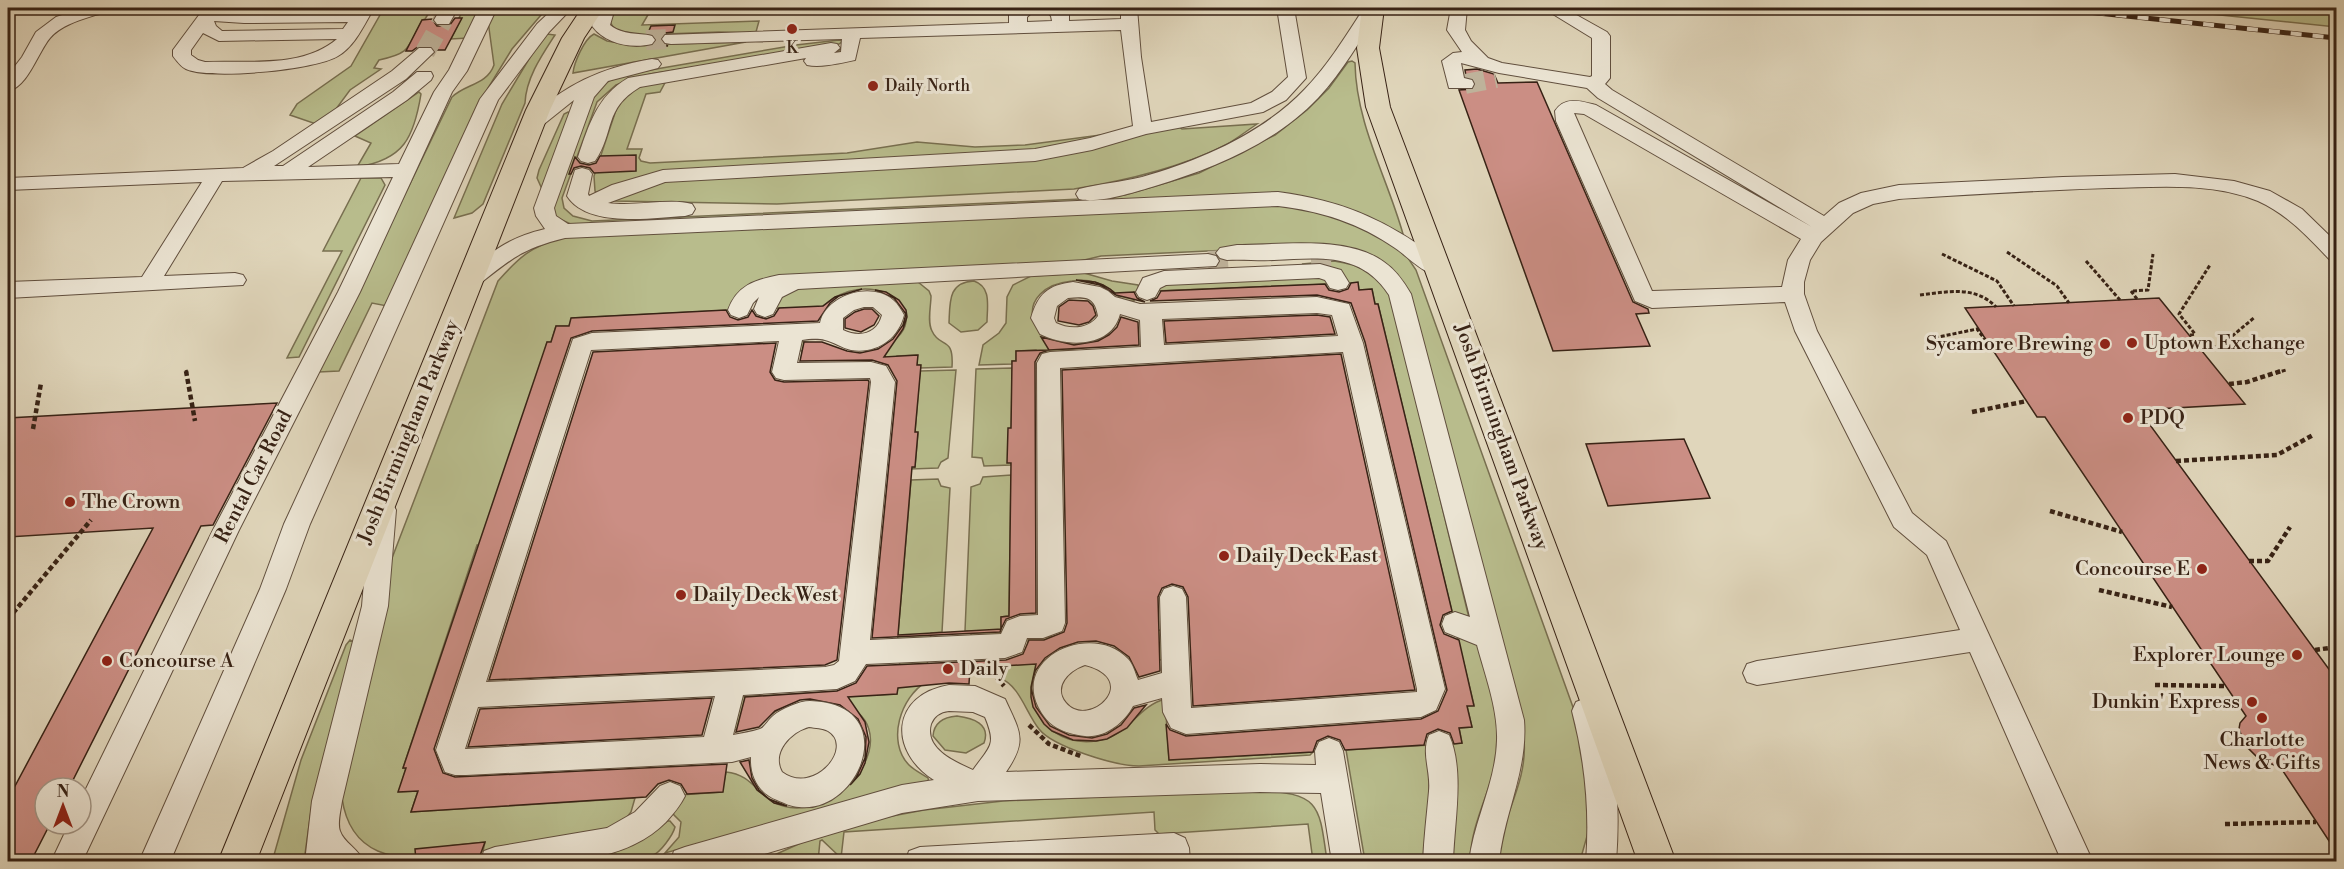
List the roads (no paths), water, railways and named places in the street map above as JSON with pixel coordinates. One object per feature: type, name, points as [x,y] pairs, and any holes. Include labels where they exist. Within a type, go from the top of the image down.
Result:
[{"type":"main road","name":"Josh Birmingham Parkway","points":[[237,861],[532,124],[559,64],[593,8]]},
{"type":"main road","name":"Josh Birmingham Parkway","points":[[1372,8],[1368,48],[1378,107],[1657,861]]},
{"type":"lane","points":[[8,86],[30,59],[42,36],[62,21],[99,8]]},
{"type":"lane","points":[[285,8],[207,15],[182,50],[182,56],[192,65],[205,67],[308,62],[331,52],[357,19]]},
{"type":"lane","name":"Rental Car Road","points":[[434,84],[458,71],[489,8]]},
{"type":"lane","points":[[154,861],[273,589],[297,524],[489,99],[536,36],[563,8]]},
{"type":"lane","points":[[607,8],[601,26],[608,34],[622,39],[646,40]]},
{"type":"lane","points":[[1018,28],[1018,15],[1028,8]]},
{"type":"lane","points":[[1052,8],[1060,14],[1061,27]]},
{"type":"lane","points":[[587,205],[619,189],[663,176],[1035,155],[1092,144],[1143,129],[1256,108],[1279,96],[1297,78],[1285,8]]},
{"type":"lane","points":[[1143,129],[1129,16],[1061,27],[892,33],[635,82],[617,92],[608,103],[585,165],[577,196],[587,205],[608,210],[782,208],[1077,195],[1110,190],[1201,164],[1259,136],[1301,105],[1317,88],[1372,8]]},
{"type":"lane","points":[[1459,8],[1456,30],[1470,52],[1482,62]]},
{"type":"lane","points":[[1552,8],[1601,36],[1601,78],[1594,97]]},
{"type":"lane","points":[[35,15],[42,28],[42,36]]},
{"type":"lane","points":[[207,15],[206,27],[211,33],[219,36],[342,34],[357,19]]},
{"type":"lane","points":[[763,37],[770,16]]},
{"type":"lane","points":[[532,124],[573,90],[628,68],[758,46],[792,36]]},
{"type":"lane","points":[[671,39],[792,36],[851,39]]},
{"type":"lane","points":[[673,82],[849,56],[851,39]]},
{"type":"lane","name":"Rental Car Road","points":[[66,861],[226,530],[349,292],[405,170],[434,84],[425,52],[399,75],[280,155],[241,174]]},
{"type":"lane","points":[[1465,84],[1456,84],[1451,61],[1459,57],[1498,68],[1539,75],[1594,97],[1818,231]]},
{"type":"lane","points":[[1496,78],[1539,75]]},
{"type":"lane","points":[[565,231],[548,220],[544,208],[585,95],[603,77]]},
{"type":"lane","points":[[288,172],[400,96],[434,84]]},
{"type":"lane","points":[[1594,97],[1568,106],[1564,111],[1566,121],[1643,296],[1652,300],[1793,294]]},
{"type":"lane","points":[[8,184],[288,172],[303,174],[405,170]]},
{"type":"lane","points":[[148,284],[216,175]]},
{"type":"lane","points":[[2078,861],[1937,548],[1903,520],[1806,331],[1793,294],[1795,270],[1818,231],[1846,208],[1868,198],[1899,192],[2063,183],[2175,180],[2200,182],[2267,197],[2287,208],[2333,247]]},
{"type":"lane","points":[[469,281],[509,249],[528,240],[565,231],[1278,199],[1310,202],[1346,212],[1382,229],[1439,270]]},
{"type":"lane","points":[[1153,352],[1149,301],[1151,283],[1164,278],[1268,263],[1332,250],[1363,261],[1388,276],[1400,294],[1513,740],[1511,759],[1486,842],[1484,861]]},
{"type":"lane","points":[[1332,259],[1363,261]]},
{"type":"lane","points":[[1268,263],[1277,266],[1311,260]]},
{"type":"lane","points":[[739,310],[746,294],[754,289],[779,282],[1148,263],[1179,271],[1218,261],[1258,261],[1327,272],[1333,275],[1338,283]]},
{"type":"lane","points":[[8,291],[235,280]]},
{"type":"lane","points":[[765,309],[770,295],[777,289],[797,281]]},
{"type":"lane","points":[[1107,303],[1133,312],[1149,301],[1329,305],[1343,312],[1431,689],[1430,696],[1421,704],[1186,721],[1179,717],[1173,597]]},
{"type":"lane","points":[[468,695],[836,677],[851,670],[855,653],[884,382],[878,372],[871,370],[784,372],[792,332]]},
{"type":"lane","points":[[771,739],[739,748],[715,750],[455,762],[450,750],[581,345],[592,341],[833,332]]},
{"type":"lane","points":[[855,653],[1001,647],[1012,644],[1018,628],[1050,625],[1048,361],[1060,357],[1352,343]]},
{"type":"lane","points":[[349,861],[334,850],[322,847],[327,801],[375,606],[385,492]]},
{"type":"lane","points":[[1455,624],[1489,638]]},
{"type":"lane","points":[[1571,627],[1603,792],[1605,821],[1601,861]]},
{"type":"lane","points":[[1757,673],[1979,639]]},
{"type":"lane","points":[[1124,696],[1176,682]]},
{"type":"lane","points":[[715,750],[732,683]]},
{"type":"lane","points":[[1438,861],[1439,824],[1444,788],[1439,744]]},
{"type":"lane","points":[[250,861],[279,756]]},
{"type":"lane","points":[[686,861],[736,854],[902,799],[978,787],[1260,778],[1331,765],[1347,861]]},
{"type":"lane","points":[[495,861],[612,842],[646,822],[670,796]]},
{"type":"lane","points":[[920,861],[1174,848],[1175,861]]},
{"type":"tunnel","points":[[425,52],[443,20]]},
{"type":"tunnel","points":[[646,40],[671,39]]},
{"type":"tunnel","points":[[1465,84],[1496,78]]},
{"type":"tunnel","points":[[1311,260],[1332,259]]},
{"type":"tunnel","points":[[1208,261],[1228,260]]},
{"type":"railway","points":[[2050,8],[2336,38]]},
{"type":"place","name":"K","points":[[792,29]]},
{"type":"place","name":"Daily North","points":[[873,86]]},
{"type":"place","name":"Uptown Exchange","points":[[2132,343]]},
{"type":"place","name":"Sycamore Brewing","points":[[2105,344]]},
{"type":"place","name":"PDQ","points":[[2128,418]]},
{"type":"place","name":"The Crown","points":[[70,502]]},
{"type":"place","name":"Daily Deck East","points":[[1224,556]]},
{"type":"place","name":"Concourse E","points":[[2202,569]]},
{"type":"place","name":"Daily Deck West","points":[[681,595]]},
{"type":"place","name":"Explorer Lounge","points":[[2297,655]]},
{"type":"place","name":"Concourse A","points":[[107,661]]},
{"type":"place","name":"Daily","points":[[948,669]]},
{"type":"place","name":"Dunkin' Express","points":[[2252,702]]},
{"type":"place","name":"Charlotte News & Gifts","points":[[2262,718]]}]
